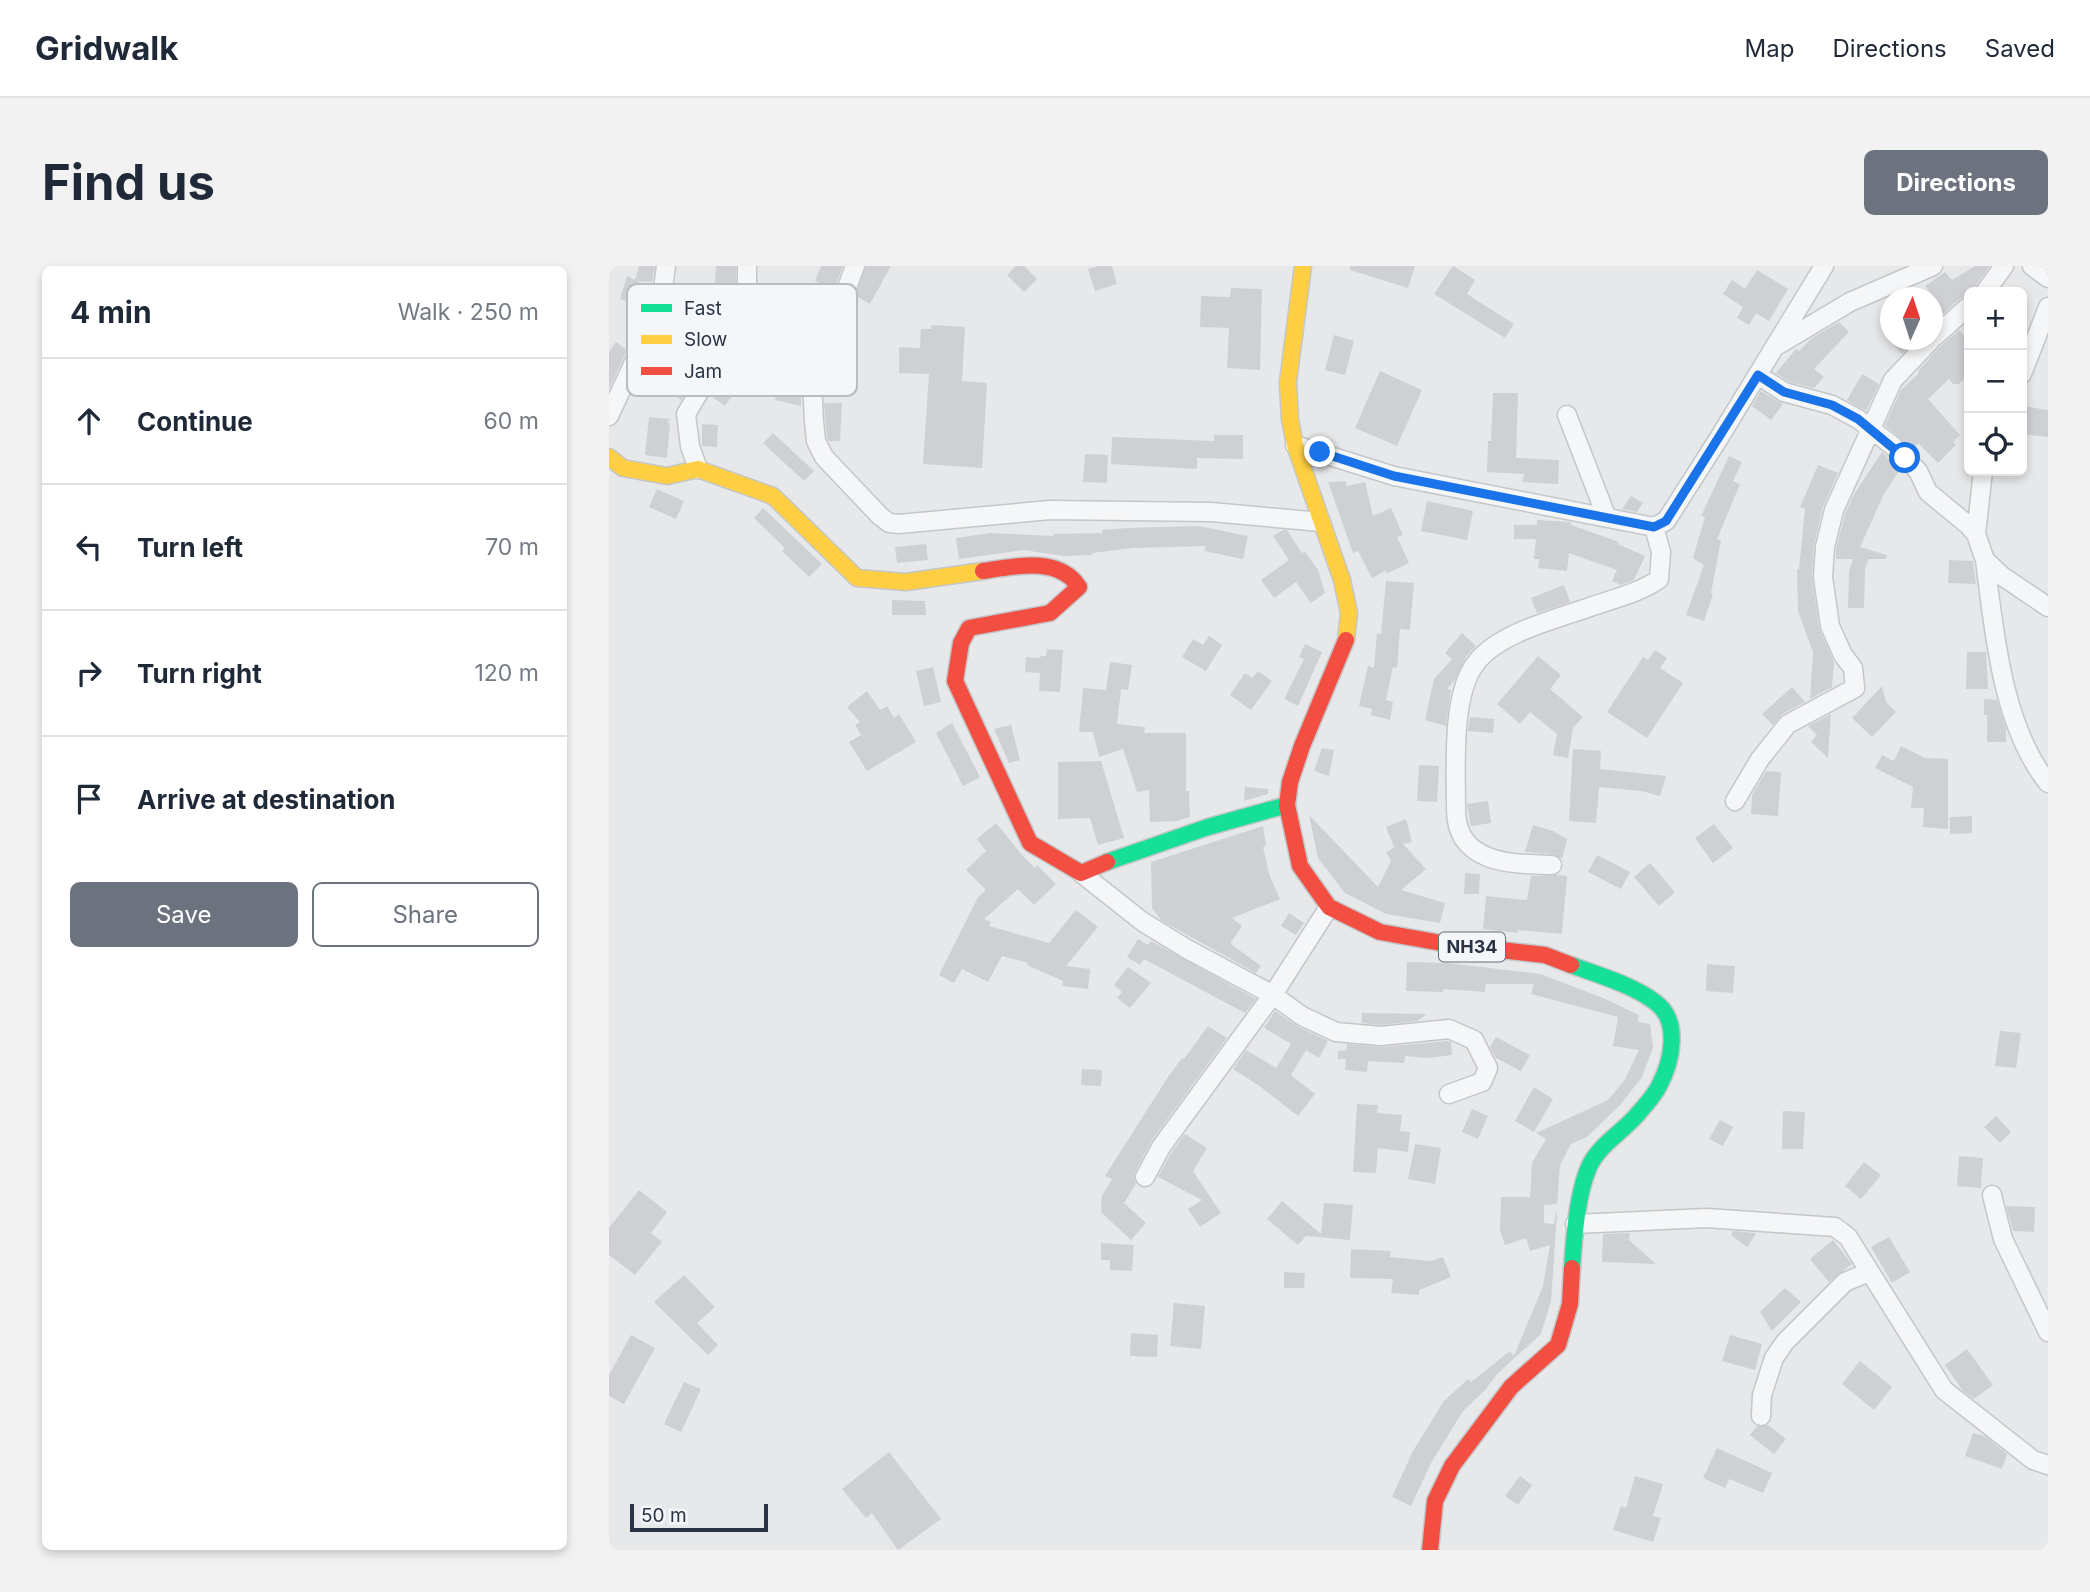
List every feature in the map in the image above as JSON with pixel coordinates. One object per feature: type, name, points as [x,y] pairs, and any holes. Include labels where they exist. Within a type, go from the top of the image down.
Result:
[{"type":"main road","name":"NH34","points":[[1303,266],[1287,382],[1290,420],[1295,445],[1342,580],[1349,614],[1346,645],[1302,746],[1290,782],[1287,805],[1300,866],[1329,907],[1380,932],[1447,944],[1545,955],[1567,962],[1656,1002],[1666,1013],[1670,1023],[1672,1050],[1659,1087],[1635,1118],[1605,1144],[1589,1166],[1575,1224],[1570,1304],[1557,1345],[1511,1387],[1453,1466],[1435,1500],[1430,1550]]},
{"type":"main road","points":[[609,457],[623,468],[667,476],[698,469],[773,496],[857,578],[906,582],[1025,565],[1058,569],[1072,576],[1079,587],[1050,614],[969,628],[961,643],[955,681],[1030,843],[1081,873],[1140,848],[1287,805]]},
{"type":"street","points":[[664,284],[666,266]]},
{"type":"street","points":[[747,266],[747,284]]},
{"type":"street","points":[[848,284],[855,266]]},
{"type":"street","points":[[1295,445],[1394,476],[1654,527],[1666,521],[1824,266]]},
{"type":"street","points":[[1775,347],[1850,302],[1933,266]]},
{"type":"street","points":[[1989,287],[2004,266]]},
{"type":"street","points":[[2032,266],[2048,278]]},
{"type":"street","points":[[2027,361],[2048,307]]},
{"type":"street","points":[[1943,329],[1964,310]]},
{"type":"street","points":[[1735,801],[1760,759],[1788,724],[1855,688],[1853,668],[1843,655],[1830,626],[1823,577],[1825,547],[1834,510],[1893,380],[1922,350]]},
{"type":"street","points":[[1758,375],[1784,392],[1832,405],[1858,419],[1893,446],[1917,471],[1928,492],[1976,534]]},
{"type":"street","points":[[609,416],[627,377]]},
{"type":"street","points":[[696,396],[685,414],[690,446],[698,469]]},
{"type":"street","points":[[814,396],[817,441],[824,457],[889,523],[1050,510],[1211,512],[1321,522]]},
{"type":"street","points":[[1567,415],[1607,518]]},
{"type":"street","points":[[1982,476],[1976,534],[1985,560],[2005,692],[2023,740],[2038,771],[2048,783]]},
{"type":"street","points":[[1552,865],[1510,864],[1489,858],[1461,837],[1456,820],[1455,743],[1463,693],[1476,663],[1492,648],[1521,632],[1659,579],[1661,552],[1654,527]]},
{"type":"street","points":[[1985,560],[2002,576],[2048,607]]},
{"type":"street","points":[[1081,873],[1143,922],[1273,995],[1302,1016],[1336,1032],[1381,1036],[1449,1028],[1474,1040],[1488,1068],[1482,1082],[1449,1094]]},
{"type":"street","points":[[1145,1177],[1161,1147],[1273,995],[1329,907]]},
{"type":"street","points":[[1992,1195],[2003,1238],[2048,1332]]},
{"type":"street","points":[[1575,1224],[1707,1218],[1835,1227],[1848,1237],[1944,1390],[2033,1460],[2048,1465]]},
{"type":"street","points":[[1761,1416],[1762,1395],[1774,1357],[1785,1342],[1845,1282],[1869,1272]]},
{"type":"building","points":[[639,266],[655,266],[652,282],[637,281],[643,284],[627,284],[627,301],[620,299],[627,276],[635,280]]},
{"type":"building","points":[[716,266],[736,266],[736,284],[715,284]]},
{"type":"building","points":[[821,266],[843,266],[836,284],[815,281]]},
{"type":"building","points":[[866,266],[891,266],[870,304],[857,297]]},
{"type":"building","points":[[1016,266],[1024,266],[1037,279],[1024,292],[1007,275]]},
{"type":"building","points":[[1112,266],[1117,284],[1095,291],[1088,269]]},
{"type":"building","points":[[1350,266],[1415,266],[1408,288],[1350,270]]},
{"type":"building","points":[[1453,266],[1475,280],[1467,294],[1514,324],[1505,338],[1434,294]]},
{"type":"building","points":[[1975,266],[1990,266],[1975,287],[1964,287],[1964,297],[1943,314],[1943,287],[1925,286],[1945,272],[1952,280]]},
{"type":"building","points":[[1757,270],[1788,289],[1769,321],[1756,313],[1749,325],[1737,318],[1743,307],[1723,294],[1732,280],[1745,289]]},
{"type":"building","points":[[1231,288],[1262,289],[1260,370],[1227,368],[1229,328],[1200,327],[1201,296],[1230,297]]},
{"type":"building","points":[[1839,322],[1849,332],[1814,369],[1824,377],[1814,388],[1789,382],[1776,373],[1796,349],[1799,351],[1812,338]]},
{"type":"building","points":[[931,325],[965,327],[962,381],[987,383],[982,468],[923,464],[929,374],[899,373],[899,347],[920,348],[921,329],[931,329]]},
{"type":"building","points":[[1959,330],[1964,335],[1964,379],[1959,384],[1953,384],[1949,379],[1928,399],[1960,435],[1953,442],[1956,445],[1938,463],[1918,443],[1913,450],[1885,425],[1901,390],[1937,350],[1943,350],[1943,344]]},
{"type":"building","points":[[1334,335],[1354,341],[1345,375],[1325,370]]},
{"type":"building","points":[[616,342],[627,350],[609,389],[609,352]]},
{"type":"building","points":[[1380,371],[1422,390],[1397,446],[1355,428]]},
{"type":"building","points":[[1862,374],[1879,384],[1866,411],[1847,400]]},
{"type":"building","points":[[1761,391],[1783,404],[1771,420],[1752,406]]},
{"type":"building","points":[[1493,393],[1518,393],[1516,458],[1559,460],[1558,484],[1523,482],[1524,474],[1487,472]]},
{"type":"building","points":[[711,396],[732,396],[725,406]]},
{"type":"building","points":[[776,396],[801,396],[801,406],[775,400]]},
{"type":"building","points":[[824,403],[842,403],[840,441],[829,441],[827,438]]},
{"type":"building","points":[[2027,407],[2048,410],[2048,437],[2027,435]]},
{"type":"building","points":[[649,417],[670,419],[667,423],[670,423],[667,458],[645,455]]},
{"type":"building","points":[[702,424],[718,425],[717,447],[702,446]]},
{"type":"building","points":[[773,433],[814,471],[804,481],[763,443]]},
{"type":"building","points":[[1214,435],[1243,435],[1243,459],[1197,458],[1197,469],[1111,464],[1112,437],[1214,441]]},
{"type":"building","points":[[1882,452],[1900,469],[1883,496],[1860,547],[1887,555],[1886,559],[1869,559],[1865,569],[1864,608],[1848,608],[1849,571],[1853,559],[1836,559],[1836,549],[1845,514],[1853,496]]},
{"type":"building","points":[[1085,454],[1108,455],[1107,483],[1083,482]]},
{"type":"building","points":[[1729,456],[1742,462],[1733,481],[1740,484],[1717,539],[1721,540],[1711,593],[1713,594],[1704,621],[1686,615],[1704,565],[1693,558],[1705,517],[1701,516]]},
{"type":"building","points":[[1818,465],[1838,473],[1823,507],[1814,545],[1812,576],[1819,628],[1834,662],[1832,687],[1810,699],[1813,652],[1798,611],[1797,569],[1805,509],[1800,507]]},
{"type":"building","points":[[1346,481],[1346,486],[1365,482],[1373,516],[1391,508],[1403,535],[1397,537],[1409,563],[1372,578],[1358,551],[1353,553],[1328,482]]},
{"type":"building","points":[[657,489],[684,501],[676,519],[649,507]]},
{"type":"building","points":[[1631,496],[1643,503],[1637,512],[1622,509]]},
{"type":"building","points":[[1427,501],[1473,511],[1467,540],[1421,531]]},
{"type":"building","points":[[763,508],[822,564],[809,577],[782,551],[785,548],[754,518]]},
{"type":"building","points":[[1537,520],[1571,522],[1571,525],[1619,542],[1618,544],[1645,556],[1634,580],[1621,585],[1612,581],[1617,570],[1569,553],[1567,571],[1538,568],[1539,559],[1534,559],[1536,539],[1514,539],[1514,525],[1537,525]]},
{"type":"building","points":[[1198,526],[1248,536],[1243,559],[1204,551],[1206,546],[1133,548],[1092,555],[1064,556],[1023,550],[959,559],[956,538],[991,533],[1053,536],[1103,533],[1102,530],[1128,528]]},
{"type":"building","points":[[1287,530],[1302,553],[1305,552],[1318,570],[1325,593],[1311,603],[1296,582],[1274,598],[1261,580],[1289,560],[1273,536]]},
{"type":"building","points":[[926,544],[928,560],[897,563],[895,547]]},
{"type":"building","points":[[1949,560],[1973,561],[1976,584],[1948,583]]},
{"type":"building","points":[[1386,581],[1414,583],[1410,630],[1400,629],[1397,668],[1393,667],[1386,700],[1393,702],[1390,720],[1371,715],[1372,709],[1359,706],[1368,666],[1374,668],[1377,633],[1381,634]]},
{"type":"building","points":[[1564,585],[1570,602],[1537,613],[1531,598]]},
{"type":"building","points":[[892,600],[925,601],[926,615],[892,615]]},
{"type":"building","points":[[1462,633],[1476,646],[1466,657],[1455,680],[1447,689],[1451,690],[1446,726],[1425,720],[1434,679],[1452,659],[1445,653]]},
{"type":"building","points":[[1209,636],[1222,645],[1206,671],[1182,657],[1193,639],[1203,645]]},
{"type":"building","points":[[1305,644],[1322,652],[1298,706],[1284,699],[1304,659],[1299,657]]},
{"type":"building","points":[[1047,649],[1063,650],[1060,692],[1039,691],[1040,673],[1025,672],[1026,657],[1046,656]]},
{"type":"building","points":[[1655,650],[1667,658],[1660,668],[1683,683],[1647,738],[1607,712],[1643,657],[1648,660]]},
{"type":"building","points":[[1967,652],[1986,652],[1988,689],[1966,689]]},
{"type":"building","points":[[1538,656],[1561,675],[1550,689],[1583,717],[1573,728],[1568,758],[1553,755],[1557,734],[1530,712],[1520,724],[1497,704]]},
{"type":"building","points":[[1110,662],[1132,665],[1128,690],[1121,689],[1117,724],[1145,727],[1144,733],[1186,733],[1186,791],[1189,791],[1190,817],[1177,821],[1150,822],[1149,790],[1137,792],[1123,749],[1099,757],[1093,732],[1079,732],[1083,688],[1106,690]]},
{"type":"building","points":[[933,667],[941,702],[924,706],[916,671]]},
{"type":"building","points":[[1258,671],[1272,681],[1251,710],[1230,695],[1245,673],[1252,678]]},
{"type":"building","points":[[1882,686],[1886,702],[1896,712],[1872,737],[1852,718]]},
{"type":"building","points":[[1792,687],[1805,702],[1782,714],[1773,725],[1762,714]]},
{"type":"building","points":[[867,691],[880,710],[887,706],[894,718],[899,714],[916,742],[867,771],[849,742],[861,735],[855,725],[860,722],[847,707]]},
{"type":"building","points":[[1984,699],[1997,700],[2006,729],[2006,742],[1987,742]]},
{"type":"building","points":[[1831,714],[1828,758],[1811,742],[1817,735],[1808,726]]},
{"type":"building","points":[[1470,717],[1494,719],[1493,733],[1468,731]]},
{"type":"building","points":[[952,723],[980,777],[963,786],[936,733]]},
{"type":"building","points":[[1011,725],[1020,760],[1009,763],[994,729]]},
{"type":"building","points":[[1901,746],[1925,758],[1948,759],[1948,829],[1923,827],[1924,808],[1911,808],[1913,787],[1875,768],[1882,755],[1894,761]]},
{"type":"building","points":[[1322,748],[1334,750],[1329,776],[1314,771]]},
{"type":"building","points":[[1573,749],[1601,751],[1600,769],[1666,776],[1660,796],[1642,791],[1599,787],[1596,823],[1569,821]]},
{"type":"building","points":[[1101,761],[1124,838],[1098,845],[1090,818],[1058,819],[1058,762]]},
{"type":"building","points":[[1419,765],[1439,766],[1437,802],[1417,801]]},
{"type":"building","points":[[1766,771],[1781,772],[1778,816],[1751,814],[1752,795]]},
{"type":"building","points":[[1245,787],[1268,789],[1268,794],[1244,801]]},
{"type":"building","points":[[1488,801],[1491,823],[1471,826],[1467,804]]},
{"type":"building","points":[[1309,815],[1378,887],[1391,861],[1386,852],[1399,845],[1394,847],[1386,827],[1406,819],[1412,842],[1403,844],[1426,869],[1401,890],[1445,903],[1440,923],[1386,914],[1345,893],[1318,858]]},
{"type":"building","points":[[1972,816],[1972,833],[1950,834],[1950,817]]},
{"type":"building","points":[[996,823],[1022,855],[1035,868],[1037,865],[1056,884],[1034,905],[1018,889],[984,919],[991,922],[989,926],[1049,943],[1076,910],[1098,927],[1066,966],[1090,969],[1088,989],[1062,986],[1063,981],[1027,965],[1028,963],[1002,956],[988,982],[962,969],[954,983],[939,975],[978,897],[986,890],[966,870],[986,851],[977,839]]},
{"type":"building","points":[[1714,824],[1733,848],[1713,863],[1695,838]]},
{"type":"building","points":[[1533,825],[1567,839],[1562,859],[1553,854],[1525,852]]},
{"type":"building","points":[[1263,826],[1266,846],[1263,847],[1269,874],[1280,899],[1232,918],[1242,926],[1231,944],[1261,966],[1256,973],[1162,921],[1152,908],[1151,862]]},
{"type":"building","points":[[1597,855],[1630,872],[1621,889],[1588,872]]},
{"type":"building","points":[[1650,863],[1675,892],[1659,906],[1634,877]]},
{"type":"building","points":[[1465,873],[1480,874],[1479,894],[1464,894]]},
{"type":"building","points":[[1531,876],[1567,876],[1562,934],[1483,929],[1486,896],[1527,900]]},
{"type":"building","points":[[1289,913],[1304,923],[1296,935],[1281,926]]},
{"type":"building","points":[[1138,939],[1148,945],[1151,941],[1256,999],[1245,1013],[1144,959],[1140,965],[1127,957]]},
{"type":"building","points":[[1407,962],[1447,963],[1540,974],[1639,1015],[1638,1022],[1650,1024],[1653,1047],[1642,1077],[1620,1105],[1587,1137],[1571,1144],[1560,1165],[1557,1204],[1544,1205],[1544,1223],[1554,1224],[1556,1211],[1557,1215],[1551,1301],[1541,1334],[1498,1373],[1463,1411],[1431,1463],[1411,1506],[1392,1497],[1413,1451],[1444,1401],[1468,1379],[1471,1382],[1510,1351],[1514,1356],[1543,1286],[1550,1245],[1530,1251],[1526,1238],[1505,1245],[1500,1231],[1501,1197],[1530,1197],[1532,1163],[1546,1139],[1536,1133],[1608,1100],[1624,1081],[1639,1050],[1613,1046],[1618,1017],[1531,994],[1534,984],[1486,984],[1485,992],[1443,989],[1443,992],[1406,991]]},
{"type":"building","points":[[1707,964],[1735,966],[1733,993],[1706,991]]},
{"type":"building","points":[[1128,967],[1151,983],[1130,1008],[1117,998],[1122,992],[1114,985]]},
{"type":"building","points":[[1275,1011],[1297,1026],[1328,1041],[1319,1058],[1306,1050],[1291,1075],[1315,1094],[1298,1116],[1233,1069],[1246,1050],[1276,1068],[1291,1044],[1264,1028]]},
{"type":"building","points":[[1362,1013],[1427,1014],[1417,1021],[1381,1025],[1362,1023]]},
{"type":"building","points":[[1208,1026],[1227,1038],[1152,1140],[1135,1172],[1136,1184],[1124,1203],[1146,1223],[1131,1240],[1101,1212],[1102,1196],[1112,1179],[1105,1176],[1168,1077]]},
{"type":"building","points":[[2000,1031],[2021,1033],[2016,1068],[1995,1066]]},
{"type":"building","points":[[1496,1037],[1530,1055],[1521,1071],[1496,1058],[1490,1047]]},
{"type":"building","points":[[1451,1042],[1452,1055],[1429,1058],[1405,1056],[1404,1063],[1368,1061],[1367,1072],[1345,1070],[1346,1059],[1338,1059],[1338,1051],[1347,1050],[1347,1044],[1382,1047]]},
{"type":"building","points":[[1082,1069],[1102,1070],[1101,1086],[1081,1085]]},
{"type":"building","points":[[1534,1087],[1553,1099],[1534,1132],[1515,1121]]},
{"type":"building","points":[[1357,1104],[1378,1105],[1377,1113],[1402,1115],[1400,1131],[1410,1132],[1408,1152],[1378,1148],[1376,1173],[1353,1172]]},
{"type":"building","points":[[1472,1109],[1488,1116],[1478,1139],[1462,1132]]},
{"type":"building","points":[[1783,1111],[1805,1112],[1803,1149],[1782,1149]]},
{"type":"building","points":[[1996,1116],[2011,1132],[2000,1143],[1984,1127]]},
{"type":"building","points":[[1720,1120],[1733,1127],[1723,1146],[1709,1139]]},
{"type":"building","points":[[1185,1134],[1207,1148],[1193,1171],[1221,1213],[1200,1227],[1188,1209],[1202,1200],[1158,1177]]},
{"type":"building","points":[[1415,1144],[1441,1148],[1435,1184],[1408,1179]]},
{"type":"building","points":[[1959,1156],[1983,1158],[1981,1188],[1957,1186]]},
{"type":"building","points":[[1864,1162],[1881,1175],[1861,1199],[1845,1186]]},
{"type":"building","points":[[639,1190],[667,1212],[651,1233],[662,1242],[635,1275],[609,1255],[609,1228]]},
{"type":"building","points":[[1282,1201],[1321,1234],[1324,1203],[1353,1205],[1350,1240],[1306,1236],[1298,1245],[1267,1219]]},
{"type":"building","points":[[2006,1206],[2035,1207],[2034,1232],[2013,1231]]},
{"type":"building","points":[[1733,1231],[1756,1234],[1747,1247],[1731,1235]]},
{"type":"building","points":[[1630,1233],[1629,1240],[1656,1264],[1602,1262],[1603,1234]]},
{"type":"building","points":[[1889,1237],[1910,1272],[1892,1283],[1871,1247]]},
{"type":"building","points":[[1833,1240],[1852,1264],[1829,1282],[1810,1259]]},
{"type":"building","points":[[1101,1243],[1134,1245],[1132,1271],[1110,1270],[1110,1260],[1101,1260]]},
{"type":"building","points":[[1351,1249],[1391,1251],[1390,1257],[1431,1261],[1443,1257],[1451,1277],[1419,1290],[1419,1295],[1391,1293],[1393,1279],[1350,1278]]},
{"type":"building","points":[[1284,1272],[1305,1273],[1304,1288],[1284,1288]]},
{"type":"building","points":[[684,1275],[715,1307],[697,1323],[718,1345],[708,1355],[654,1302]]},
{"type":"building","points":[[1785,1288],[1801,1302],[1772,1331],[1760,1312]]},
{"type":"building","points":[[1174,1303],[1205,1306],[1201,1349],[1170,1346]]},
{"type":"building","points":[[1131,1333],[1158,1335],[1157,1357],[1130,1356]]},
{"type":"building","points":[[631,1335],[655,1348],[624,1404],[609,1396],[609,1375]]},
{"type":"building","points":[[1730,1335],[1762,1344],[1755,1370],[1722,1361]]},
{"type":"building","points":[[1967,1349],[1993,1385],[1974,1399],[1963,1391],[1945,1365]]},
{"type":"building","points":[[1860,1361],[1892,1387],[1874,1410],[1842,1384]]},
{"type":"building","points":[[684,1382],[701,1389],[681,1432],[664,1424]]},
{"type":"building","points":[[1768,1425],[1786,1439],[1774,1454],[1750,1435],[1757,1426]]},
{"type":"building","points":[[1973,1433],[1986,1437],[2007,1454],[2002,1469],[1965,1456]]},
{"type":"building","points":[[1717,1448],[1772,1473],[1763,1493],[1729,1479],[1725,1488],[1703,1478]]},
{"type":"building","points":[[889,1452],[941,1519],[898,1550],[872,1513],[866,1518],[842,1489]]},
{"type":"building","points":[[1520,1476],[1532,1485],[1518,1505],[1505,1496]]},
{"type":"building","points":[[1635,1476],[1663,1484],[1653,1516],[1661,1518],[1653,1542],[1613,1530],[1621,1506],[1626,1508]]},
{"type":"traffic: fast","points":[[1107,862],[1208,827],[1287,805]]},
{"type":"traffic: fast","points":[[1571,965],[1626,985],[1655,1002],[1668,1019],[1672,1042],[1668,1065],[1654,1094],[1636,1116],[1604,1146],[1589,1167],[1579,1203],[1572,1268]]},
{"type":"traffic: slow","points":[[1303,266],[1288,382],[1290,420],[1295,445],[1342,580],[1349,613],[1346,640]]},
{"type":"traffic: slow","points":[[609,457],[623,468],[667,476],[698,469],[773,496],[857,578],[906,582],[983,571]]},
{"type":"traffic: jam","points":[[983,571],[1035,565],[1048,567],[1070,577],[1079,587],[1050,613],[969,628],[961,643],[955,681],[1030,843],[1081,873],[1107,862]]},
{"type":"traffic: jam","points":[[1346,640],[1290,782],[1287,805],[1300,866],[1329,907],[1380,932],[1447,944],[1545,955],[1571,965]]},
{"type":"traffic: jam","points":[[1430,1550],[1435,1501],[1452,1466],[1511,1387],[1558,1345],[1570,1304],[1572,1268]]},
{"type":"route","points":[[1320,452],[1394,476],[1654,527],[1666,521],[1758,375],[1784,392],[1814,398],[1858,419],[1905,458]]}]
